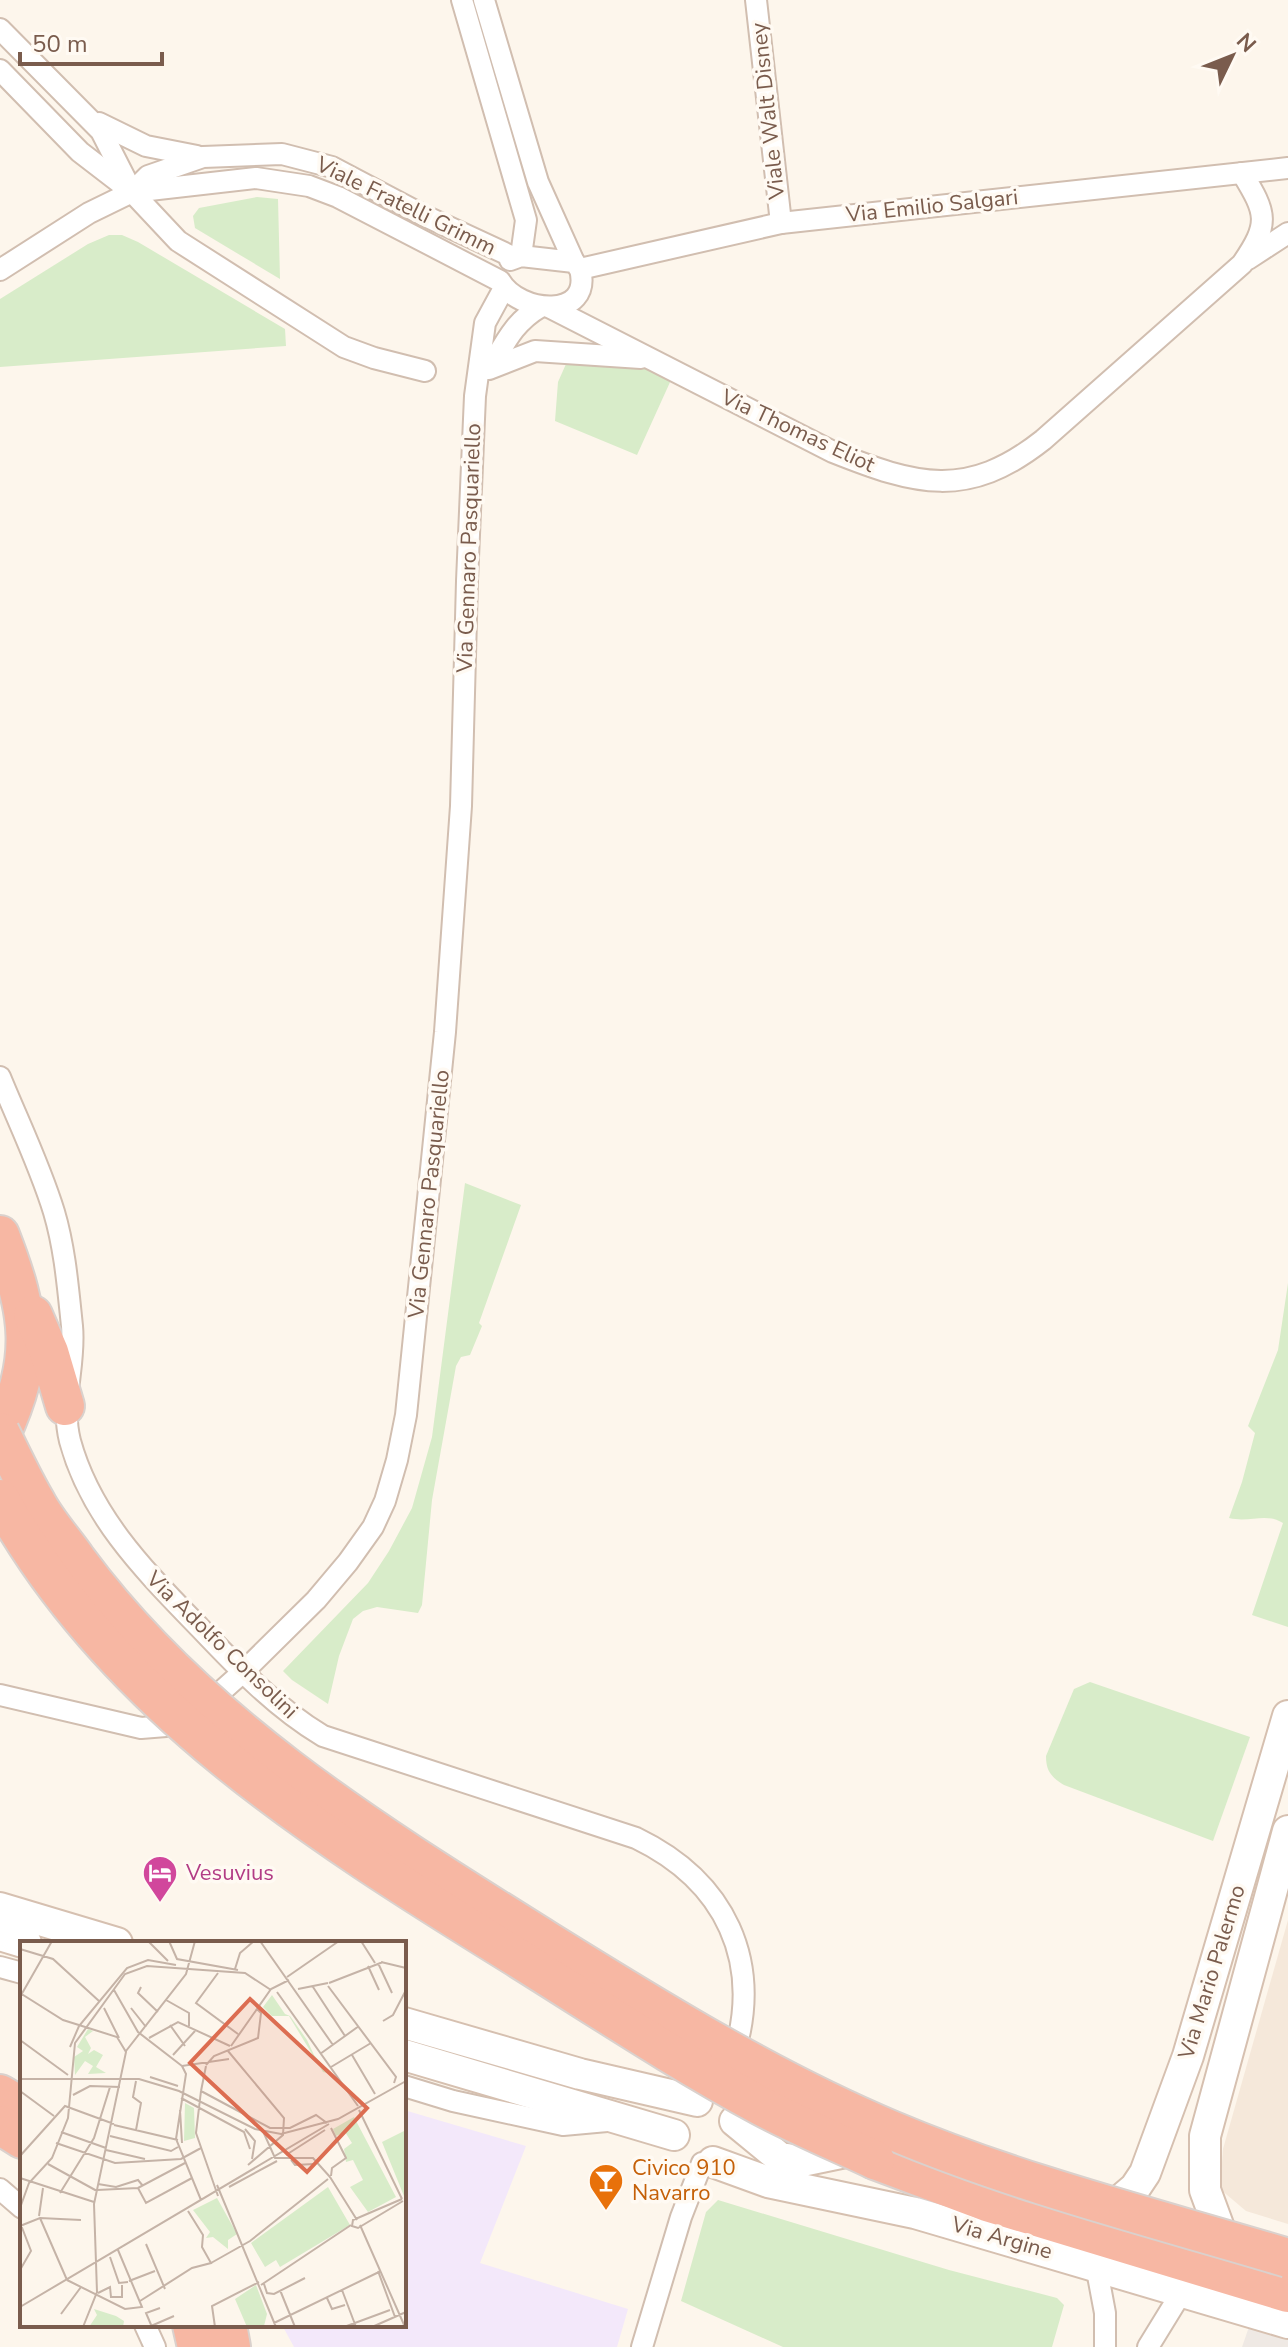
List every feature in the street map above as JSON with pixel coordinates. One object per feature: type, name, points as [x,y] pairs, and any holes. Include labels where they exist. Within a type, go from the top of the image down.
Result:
[{"type":"highway","points":[[0,1235],[49,1352],[65,1406]]},
{"type":"highway","points":[[15,1275],[27,1333],[26,1363],[21,1387],[0,1435],[37,1506],[106,1599],[163,1662],[252,1740],[340,1807],[454,1883],[659,2010],[774,2074],[890,2129],[999,2170],[1288,2258]]},
{"type":"highway","points":[[0,1499],[13,1523],[77,1615],[143,1686],[237,1771],[440,1910],[643,2037],[761,2106],[875,2160],[987,2202],[1288,2293]]},
{"type":"highway","points":[[0,2094],[20,2106]]},
{"type":"highway","points":[[0,2125],[20,2138]]},
{"type":"highway","points":[[192,2327],[197,2347]]},
{"type":"highway","points":[[227,2327],[231,2347]]},
{"type":"street","points":[[462,0],[526,220],[517,257]]},
{"type":"street","points":[[484,0],[538,182],[582,277],[572,312],[579,323]]},
{"type":"street","name":"Viale Walt Disney","points":[[756,0],[781,223]]},
{"type":"street","name":"Viale Fratelli Grimm","points":[[0,29],[107,138],[132,192]]},
{"type":"street","points":[[0,70],[80,152],[132,192],[178,241],[344,347],[425,371]]},
{"type":"street","name":"Viale Fratelli Grimm","points":[[86,114],[118,134],[146,146],[203,157]]},
{"type":"street","name":"Viale Fratelli Grimm","points":[[132,192],[148,176],[203,157],[282,154],[332,167],[423,215],[517,257],[577,266]]},
{"type":"street","name":"Via Emilio Salgari","points":[[577,266],[781,223],[1288,168]]},
{"type":"street","name":"Via Thomas Eliot","points":[[1242,173],[1262,210],[1262,227],[1242,264]]},
{"type":"street","name":"Viale Fratelli Grimm","points":[[132,192],[256,178],[309,186],[338,197],[502,284],[517,298],[579,323]]},
{"type":"street","points":[[0,270],[89,213],[132,192]]},
{"type":"street","name":"Via Thomas Eliot","points":[[579,323],[833,452],[873,468],[902,478],[926,481],[973,478],[1023,456],[1242,264],[1288,233]]},
{"type":"street","name":"Via Gennaro Pasquariello","points":[[0,1695],[125,1725],[154,1728],[190,1718],[243,1672],[316,1600],[373,1527],[385,1501],[406,1415],[445,1032],[460,821],[475,396],[485,323],[502,284],[501,273],[517,257]]},
{"type":"street","points":[[475,396],[524,316],[574,299]]},
{"type":"street","points":[[489,369],[535,351],[650,359]]},
{"type":"street","name":"Via Adolfo Consolini","points":[[0,1077],[54,1212],[67,1278],[73,1342],[65,1406],[69,1437],[80,1471],[105,1518],[143,1569],[243,1672],[295,1719],[323,1736],[636,1838],[667,1853],[694,1876],[717,1903],[733,1935],[743,1972],[741,2032],[717,2108]]},
{"type":"street","name":"Via Mario Palermo","points":[[1108,2211],[1135,2188],[1145,2173],[1188,2056],[1288,1716]]},
{"type":"street","name":"Via Mario Palermo","points":[[1226,2247],[1205,2190],[1205,2136],[1288,1831]]},
{"type":"street","points":[[0,1908],[110,1941]]},
{"type":"street","points":[[0,1935],[20,1941]]},
{"type":"street","points":[[0,1967],[20,1972]]},
{"type":"street","points":[[406,2024],[580,2074],[717,2108],[780,2158],[802,2161],[879,2146],[914,2149],[1288,2266]]},
{"type":"street","points":[[406,2056],[674,2135]]},
{"type":"street","points":[[406,2087],[453,2101],[563,2125],[623,2120]]},
{"type":"street","points":[[708,2163],[683,2154],[674,2135],[677,2117],[689,2104],[717,2108]]},
{"type":"street","points":[[642,2347],[681,2217],[708,2163],[731,2151],[736,2142],[717,2108]]},
{"type":"street","name":"Via Argine","points":[[708,2163],[768,2182],[915,2213],[1288,2323]]},
{"type":"street","points":[[0,2189],[20,2206]]},
{"type":"street","points":[[1096,2265],[1105,2313],[1105,2347]]},
{"type":"street","points":[[1148,2347],[1183,2290]]},
{"type":"street","points":[[146,2327],[155,2347]]},
{"type":"shaded area","points":[[1288,1920],[1288,2224],[1246,2211],[1220,2189],[1223,2149]]},
{"type":"shaded area","points":[[406,2111],[526,2146],[480,2263],[628,2309],[617,2347],[294,2347],[283,2327],[406,2327]]},
{"type":"shaded area","points":[[1250,2324],[1288,2335],[1288,2347],[1242,2347]]},
{"type":"green space","points":[[257,197],[278,199],[280,279],[195,228],[193,216],[199,208]]},
{"type":"green space","points":[[109,235],[122,235],[138,242],[285,329],[286,346],[0,367],[0,299],[88,244]]},
{"type":"green space","points":[[622,352],[671,380],[637,455],[555,421],[558,382],[570,355],[607,366]]},
{"type":"green space","points":[[465,1183],[521,1205],[479,1323],[482,1326],[470,1355],[461,1357],[456,1366],[432,1500],[422,1605],[418,1613],[377,1607],[363,1611],[353,1619],[339,1656],[328,1704],[283,1671],[368,1583],[412,1508],[432,1437]]},
{"type":"green space","points":[[1288,1283],[1288,1627],[1252,1615],[1283,1523],[1270,1518],[1229,1518],[1255,1433],[1248,1426],[1278,1350]]},
{"type":"green space","points":[[1090,1682],[1250,1737],[1213,1841],[1064,1785],[1050,1773],[1046,1756],[1074,1689]]},
{"type":"green space","points":[[718,2200],[949,2270],[1057,2298],[1064,2305],[1052,2347],[783,2347],[681,2301],[706,2212]]},
{"type":"place","name":"Vesuvius","points":[[160,1904]]},
{"type":"place","name":"Civico 910 Navarro","points":[[606,2212]]}]
